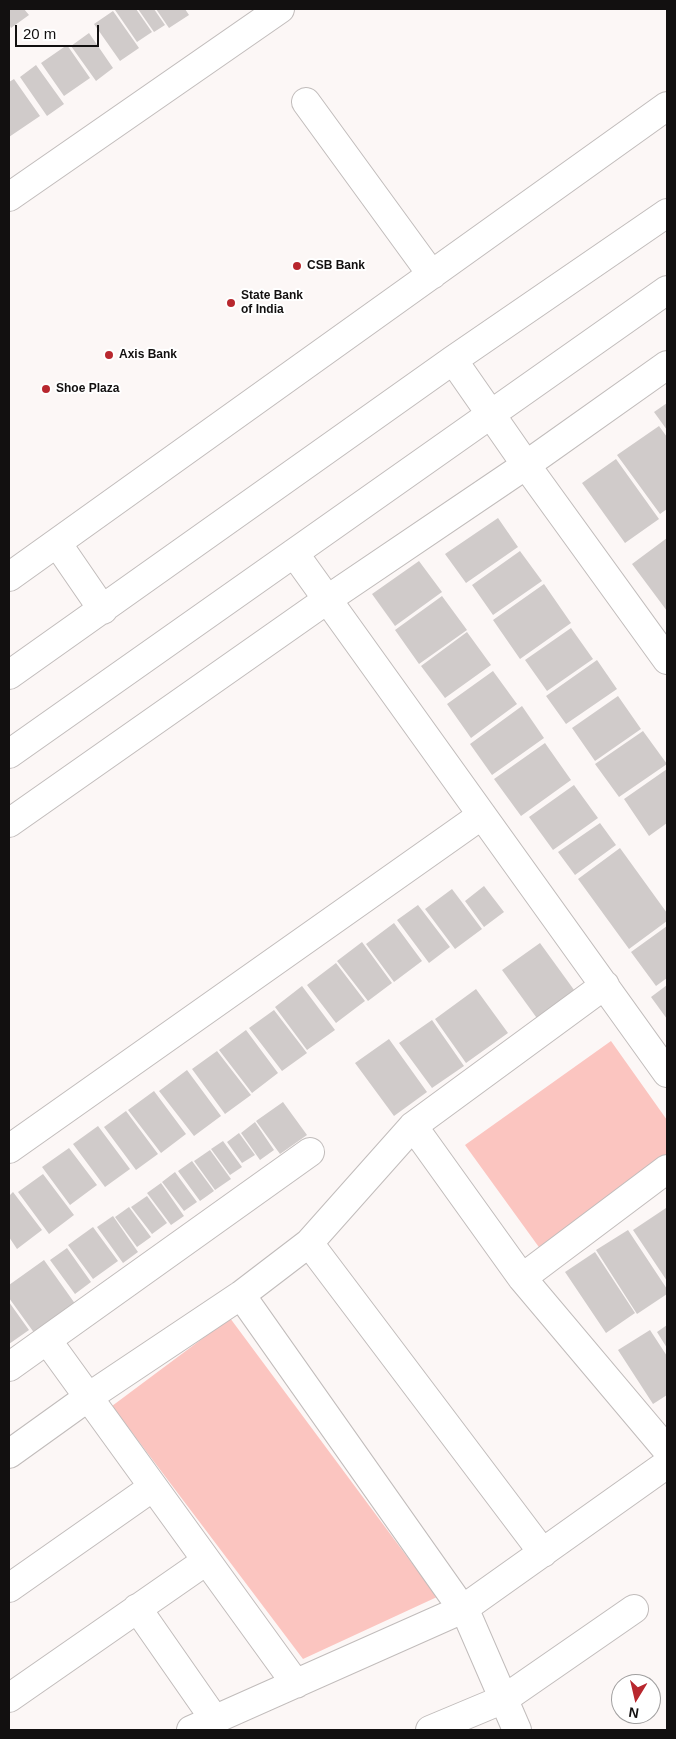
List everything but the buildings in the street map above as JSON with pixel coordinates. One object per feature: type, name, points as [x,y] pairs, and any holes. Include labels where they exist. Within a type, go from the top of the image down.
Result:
[{"type":"street","points":[[9,197],[280,9]]},
{"type":"street","points":[[306,102],[432,275]]},
{"type":"street","points":[[9,577],[667,106]]},
{"type":"street","points":[[9,675],[453,360],[667,213]]},
{"type":"street","points":[[9,754],[667,290]]},
{"type":"street","points":[[453,360],[526,465],[667,660]]},
{"type":"street","points":[[9,823],[328,599],[526,465],[667,365]]},
{"type":"street","points":[[56,543],[103,610]]},
{"type":"street","points":[[294,553],[667,1073]]},
{"type":"street","points":[[9,1149],[482,815]]},
{"type":"street","points":[[9,1454],[87,1398],[241,1295],[309,1243],[413,1126],[605,985]]},
{"type":"street","points":[[413,1126],[522,1278],[667,1450]]},
{"type":"street","points":[[9,1367],[310,1152]]},
{"type":"street","points":[[522,1278],[667,1169]]},
{"type":"street","points":[[309,1243],[543,1553]]},
{"type":"street","points":[[241,1295],[463,1609],[517,1730]]},
{"type":"street","points":[[47,1340],[87,1398],[296,1684]]},
{"type":"street","points":[[137,1608],[203,1725],[463,1609],[667,1464]]},
{"type":"street","points":[[9,1588],[152,1487]]},
{"type":"street","points":[[9,1698],[206,1560]]},
{"type":"street","points":[[430,1730],[504,1699],[634,1609]]},
{"type":"shaded area","points":[[611,1041],[667,1120],[667,1161],[541,1250],[465,1145]]},
{"type":"shaded area","points":[[230,1318],[437,1597],[303,1659],[112,1406]]},
{"type":"place","name":"CSB Bank","points":[[297,266]]},
{"type":"place","name":"State Bank of India","points":[[231,303]]},
{"type":"place","name":"Axis Bank","points":[[109,355]]},
{"type":"place","name":"Shoe Plaza","points":[[46,389]]}]
